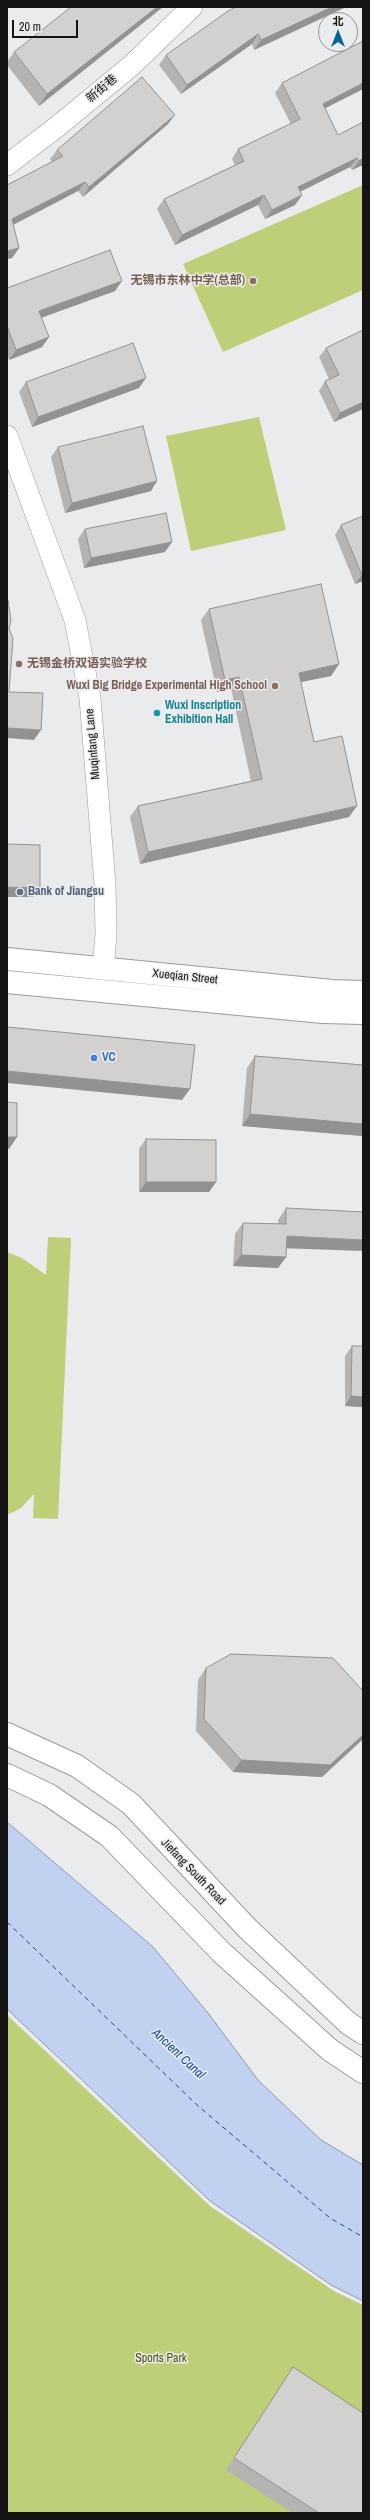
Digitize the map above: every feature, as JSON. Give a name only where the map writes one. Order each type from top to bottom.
[{"type":"main road","name":"Xueqian Street","points":[[7,959],[332,991],[363,992]]},
{"type":"main road","name":"Xueqian Street","points":[[7,982],[323,1012],[363,1013]]},
{"type":"main road","name":"Jiefang South Road","points":[[7,1734],[77,1766],[130,1804],[247,1928],[348,2023],[363,2033]]},
{"type":"main road","points":[[7,1776],[50,1795],[109,1836],[222,1953],[330,2050],[363,2072]]},
{"type":"street","name":"新街巷","points":[[7,165],[58,126],[132,65],[192,7]]},
{"type":"street","name":"Muqinfang Lane","points":[[7,436],[75,620],[87,682],[106,885],[106,935],[103,969]]},
{"type":"green space","points":[[363,185],[363,290],[223,352],[183,264]]},
{"type":"green space","points":[[259,417],[286,530],[191,551],[166,436]]},
{"type":"green space","points":[[48,1237],[71,1238],[58,1519],[33,1518],[34,1494],[21,1508],[7,1515],[7,1252],[22,1258],[46,1275]]},
{"type":"green space","name":"Sports Park","points":[[7,2015],[210,2206],[334,2291],[363,2305],[363,2513],[7,2513]]},
{"type":"water","name":"Ancient Canal","points":[[7,1822],[153,1947],[208,2013],[258,2080],[321,2140],[363,2165],[363,2301],[331,2285],[210,2201],[7,2009]]},
{"type":"building","points":[[71,7],[157,7],[47,94],[14,52]]},
{"type":"building","points":[[236,7],[332,7],[318,12],[318,14],[261,40],[258,34],[187,85],[166,55],[228,11]]},
{"type":"building","points":[[363,41],[363,83],[323,104],[338,135],[363,122],[363,158],[359,161],[357,158],[298,187],[302,195],[272,210],[264,195],[182,235],[164,199],[244,161],[238,149],[300,119],[282,83],[342,52],[358,52],[358,44]]},
{"type":"building","points":[[142,77],[175,115],[89,187],[85,182],[12,219],[19,248],[7,251],[7,185],[63,156],[57,150]]},
{"type":"building","points":[[110,250],[122,281],[39,311],[49,337],[16,350],[7,326],[7,288]]},
{"type":"building","points":[[363,330],[363,402],[340,413],[325,381],[339,375],[326,348]]},
{"type":"building","points":[[133,343],[146,378],[38,417],[26,382]]},
{"type":"building","points":[[143,426],[157,481],[72,503],[58,447]]},
{"type":"building","points":[[166,513],[172,542],[91,558],[85,529]]},
{"type":"building","points":[[363,516],[363,574],[362,575],[341,525]]},
{"type":"building","points":[[321,584],[339,664],[299,673],[314,742],[342,736],[357,806],[148,852],[138,806],[262,779],[239,677],[225,680],[209,609]]},
{"type":"building","points":[[7,599],[11,620],[9,629],[13,638],[9,692],[43,693],[41,730],[7,728]]},
{"type":"building","points":[[7,844],[40,845],[40,888],[7,887]]},
{"type":"building","points":[[7,1027],[195,1045],[190,1089],[7,1071]]},
{"type":"building","points":[[255,1056],[363,1065],[363,1124],[250,1114]]},
{"type":"building","points":[[7,1102],[17,1103],[17,1137],[7,1137]]},
{"type":"building","points":[[146,1139],[216,1140],[216,1182],[146,1182]]},
{"type":"building","points":[[286,1208],[363,1212],[363,1240],[287,1236],[286,1257],[241,1255],[243,1223],[286,1224]]},
{"type":"building","points":[[352,1346],[363,1346],[363,1397],[351,1396]]},
{"type":"building","points":[[231,1654],[333,1658],[363,1691],[363,1735],[330,1765],[241,1760],[204,1719],[206,1668]]},
{"type":"building","points":[[293,2367],[363,2413],[363,2513],[319,2513],[234,2458]]},
{"type":"ferry route","points":[[7,1922],[197,2105],[330,2218],[363,2237]]},
{"type":"place","name":"无锡市东林中学(总部)","points":[[253,281]]},
{"type":"place","name":"无锡金桥双语实验学校","points":[[19,664]]},
{"type":"place","name":"Wuxi Big Bridge Experimental High School","points":[[275,686]]},
{"type":"place","name":"Wuxi Inscription Exhibition Hall","points":[[157,713]]},
{"type":"place","name":"Bank of Jiangsu","points":[[20,892]]},
{"type":"place","name":"VC","points":[[94,1058]]}]
